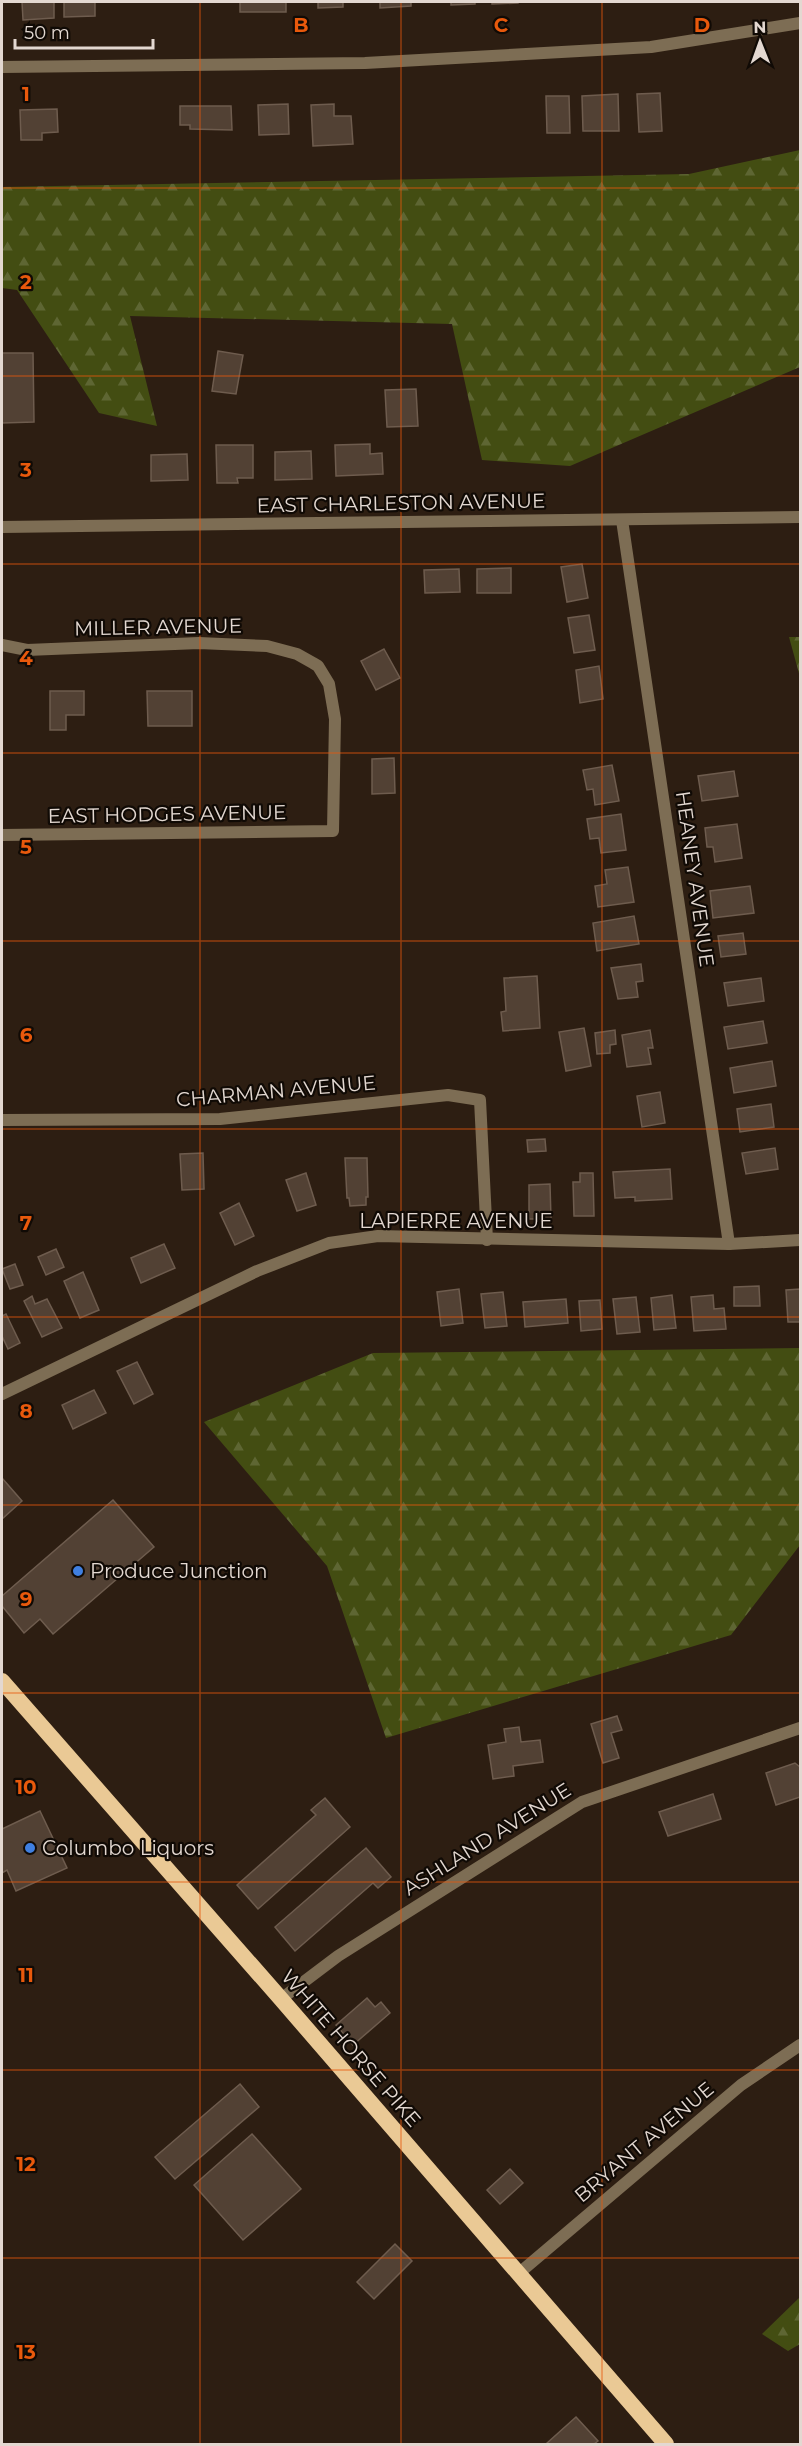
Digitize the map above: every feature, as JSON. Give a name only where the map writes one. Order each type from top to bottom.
[{"type":"highway","name":"WHITE HORSE PIKE","points":[[2,1681],[281,1999],[666,2445]]},
{"type":"street","points":[[2,66],[366,63],[651,47],[801,22]]},
{"type":"street","name":"EAST CHARLESTON AVENUE","points":[[2,527],[801,517]]},
{"type":"street","name":"HEANEY AVENUE","points":[[622,520],[729,1244]]},
{"type":"street","name":"MILLER AVENUE","points":[[2,645],[27,650],[199,643],[267,646],[297,654],[318,666],[329,684],[335,719],[333,831]]},
{"type":"street","name":"EAST HODGES AVENUE","points":[[2,836],[333,831]]},
{"type":"street","name":"CHARMAN AVENUE","points":[[2,1120],[220,1119],[448,1095],[480,1100],[487,1240]]},
{"type":"street","name":"LAPIERRE AVENUE","points":[[2,1394],[257,1271],[329,1243],[378,1236],[729,1244],[801,1240]]},
{"type":"street","name":"ASHLAND AVENUE","points":[[281,1999],[338,1956],[582,1802],[801,1728]]},
{"type":"street","name":"BRYANT AVENUE","points":[[518,2274],[741,2085],[801,2045]]},
{"type":"green space","points":[[800,150],[800,367],[570,466],[482,460],[452,324],[130,316],[157,426],[99,413],[17,290],[2,288],[2,187],[689,174]]},
{"type":"green space","points":[[789,637],[800,637],[800,677]]},
{"type":"green space","points":[[800,1348],[800,1545],[731,1635],[386,1738],[327,1566],[204,1422],[373,1353]]},
{"type":"green space","points":[[800,2297],[800,2344],[788,2351],[762,2334]]},
{"type":"building","points":[[22,2],[54,2],[54,18],[23,20]]},
{"type":"building","points":[[64,2],[95,2],[95,16],[64,17]]},
{"type":"building","points":[[240,2],[286,2],[286,12],[240,12]]},
{"type":"building","points":[[318,2],[343,2],[343,7],[318,8]]},
{"type":"building","points":[[380,2],[411,2],[411,6],[380,8]]},
{"type":"building","points":[[451,2],[475,2],[475,4],[451,5]]},
{"type":"building","points":[[492,2],[518,2],[518,3],[492,4]]},
{"type":"building","points":[[660,93],[662,131],[639,132],[637,94]]},
{"type":"building","points":[[618,94],[619,131],[583,131],[582,96]]},
{"type":"building","points":[[546,96],[569,96],[570,133],[547,133]]},
{"type":"building","points":[[288,104],[289,134],[259,135],[258,105]]},
{"type":"building","points":[[334,104],[334,116],[351,116],[353,144],[313,146],[311,105]]},
{"type":"building","points":[[180,106],[231,106],[232,130],[190,129],[190,125],[180,125]]},
{"type":"building","points":[[57,109],[58,132],[42,133],[42,140],[21,140],[20,110]]},
{"type":"building","points":[[218,351],[243,355],[236,394],[212,391]]},
{"type":"building","points":[[2,353],[33,353],[34,422],[2,423]]},
{"type":"building","points":[[416,389],[418,426],[387,427],[385,390]]},
{"type":"building","points":[[370,444],[370,454],[382,453],[383,474],[336,476],[335,445]]},
{"type":"building","points":[[216,445],[253,445],[253,478],[237,478],[238,483],[217,483]]},
{"type":"building","points":[[311,451],[312,479],[275,480],[275,452]]},
{"type":"building","points":[[187,454],[188,480],[151,481],[151,455]]},
{"type":"building","points":[[582,564],[588,598],[567,602],[561,567]]},
{"type":"building","points":[[511,568],[511,593],[477,593],[477,569]]},
{"type":"building","points":[[459,569],[460,592],[425,593],[424,570]]},
{"type":"building","points":[[589,615],[595,650],[574,653],[568,618]]},
{"type":"building","points":[[384,649],[400,678],[376,690],[361,661]]},
{"type":"building","points":[[599,666],[603,699],[580,703],[576,670]]},
{"type":"building","points":[[50,691],[84,691],[84,715],[66,715],[66,730],[50,730]]},
{"type":"building","points":[[147,691],[192,691],[192,726],[148,726]]},
{"type":"building","points":[[394,758],[395,793],[372,794],[372,759]]},
{"type":"building","points":[[612,765],[619,801],[595,805],[593,789],[587,790],[583,770]]},
{"type":"building","points":[[734,771],[738,796],[702,801],[698,776]]},
{"type":"building","points":[[621,814],[626,850],[601,853],[599,838],[590,839],[587,819]]},
{"type":"building","points":[[737,824],[742,858],[715,862],[713,847],[707,847],[705,828]]},
{"type":"building","points":[[628,867],[634,902],[598,907],[595,886],[607,884],[605,870]]},
{"type":"building","points":[[750,886],[754,913],[713,918],[710,891]]},
{"type":"building","points":[[634,916],[639,944],[597,951],[593,923]]},
{"type":"building","points":[[743,933],[746,954],[721,957],[718,936]]},
{"type":"building","points":[[641,964],[643,981],[636,982],[638,997],[618,999],[611,968]]},
{"type":"building","points":[[537,976],[540,1028],[503,1031],[501,1012],[506,1011],[504,978]]},
{"type":"building","points":[[761,978],[764,1001],[728,1006],[724,983]]},
{"type":"building","points":[[763,1021],[767,1043],[728,1049],[724,1027]]},
{"type":"building","points":[[584,1028],[591,1066],[566,1071],[559,1032]]},
{"type":"building","points":[[615,1030],[616,1044],[610,1045],[610,1053],[597,1054],[595,1033]]},
{"type":"building","points":[[650,1030],[653,1048],[648,1048],[651,1064],[627,1067],[622,1035]]},
{"type":"building","points":[[772,1061],[776,1086],[734,1093],[730,1068]]},
{"type":"building","points":[[660,1092],[665,1123],[642,1127],[637,1096]]},
{"type":"building","points":[[771,1104],[774,1127],[740,1132],[737,1109]]},
{"type":"building","points":[[545,1139],[546,1151],[528,1152],[527,1140]]},
{"type":"building","points":[[775,1148],[778,1169],[746,1174],[742,1153]]},
{"type":"building","points":[[203,1153],[204,1189],[182,1190],[180,1154]]},
{"type":"building","points":[[345,1158],[367,1158],[368,1197],[366,1197],[366,1205],[350,1206],[349,1198],[347,1198]]},
{"type":"building","points":[[670,1169],[672,1199],[635,1201],[635,1197],[615,1198],[613,1172]]},
{"type":"building","points":[[306,1173],[316,1205],[297,1211],[286,1180]]},
{"type":"building","points":[[580,1173],[593,1173],[594,1216],[574,1216],[573,1182],[580,1182]]},
{"type":"building","points":[[550,1184],[551,1219],[529,1219],[529,1185]]},
{"type":"building","points":[[239,1203],[254,1236],[235,1245],[220,1213]]},
{"type":"building","points":[[164,1244],[175,1268],[141,1283],[131,1258]]},
{"type":"building","points":[[56,1249],[64,1267],[46,1275],[38,1257]]},
{"type":"building","points":[[15,1264],[23,1285],[10,1289],[2,1269]]},
{"type":"building","points":[[83,1272],[99,1310],[80,1318],[64,1281]]},
{"type":"building","points":[[759,1286],[760,1306],[734,1306],[734,1287]]},
{"type":"building","points":[[459,1289],[463,1323],[441,1326],[437,1292]]},
{"type":"building","points":[[800,1289],[800,1322],[788,1322],[786,1290]]},
{"type":"building","points":[[503,1292],[507,1326],[485,1328],[481,1294]]},
{"type":"building","points":[[672,1295],[676,1328],[654,1330],[651,1298]]},
{"type":"building","points":[[713,1295],[714,1309],[724,1308],[726,1329],[694,1331],[691,1297]]},
{"type":"building","points":[[32,1296],[35,1304],[47,1299],[62,1328],[42,1337],[24,1301]]},
{"type":"building","points":[[636,1297],[640,1332],[617,1334],[613,1299]]},
{"type":"building","points":[[566,1299],[568,1323],[525,1327],[523,1302]]},
{"type":"building","points":[[600,1300],[602,1329],[581,1331],[579,1301]]},
{"type":"building","points":[[6,1314],[20,1343],[8,1349],[2,1336],[2,1316]]},
{"type":"building","points":[[137,1362],[153,1394],[134,1404],[117,1371]]},
{"type":"building","points":[[94,1390],[106,1413],[73,1429],[62,1405]]},
{"type":"building","points":[[2,1478],[22,1501],[2,1519]]},
{"type":"building","name":"Produce Junction","points":[[113,1500],[154,1547],[53,1634],[40,1619],[24,1633],[2,1606],[2,1596]]},
{"type":"building","points":[[617,1716],[622,1730],[611,1733],[619,1758],[603,1763],[591,1724]]},
{"type":"building","points":[[519,1727],[521,1742],[540,1740],[543,1762],[513,1766],[514,1776],[493,1779],[488,1745],[506,1742],[504,1729]]},
{"type":"building","points":[[795,1763],[800,1767],[800,1797],[776,1805],[766,1773]]},
{"type":"building","points":[[713,1794],[721,1819],[668,1836],[659,1812]]},
{"type":"building","points":[[325,1798],[350,1827],[258,1909],[237,1885],[316,1815],[311,1810]]},
{"type":"building","name":"Columbo Liquors","points":[[40,1811],[67,1868],[16,1891],[7,1870],[2,1873],[2,1829]]},
{"type":"building","points":[[366,1848],[391,1877],[378,1888],[373,1883],[295,1951],[275,1927]]},
{"type":"building","points":[[367,1998],[375,2007],[381,2002],[390,2013],[353,2045],[336,2025]]},
{"type":"building","points":[[240,2084],[259,2107],[175,2179],[155,2157]]},
{"type":"building","points":[[252,2134],[301,2189],[243,2240],[194,2185]]},
{"type":"building","points":[[510,2169],[523,2183],[500,2204],[487,2190]]},
{"type":"building","points":[[395,2244],[412,2261],[374,2299],[357,2282]]},
{"type":"building","points":[[576,2417],[598,2441],[594,2444],[546,2444]]},
{"type":"place","name":"Produce Junction","points":[[78,1571]]},
{"type":"place","name":"Columbo Liquors","points":[[30,1848]]}]
